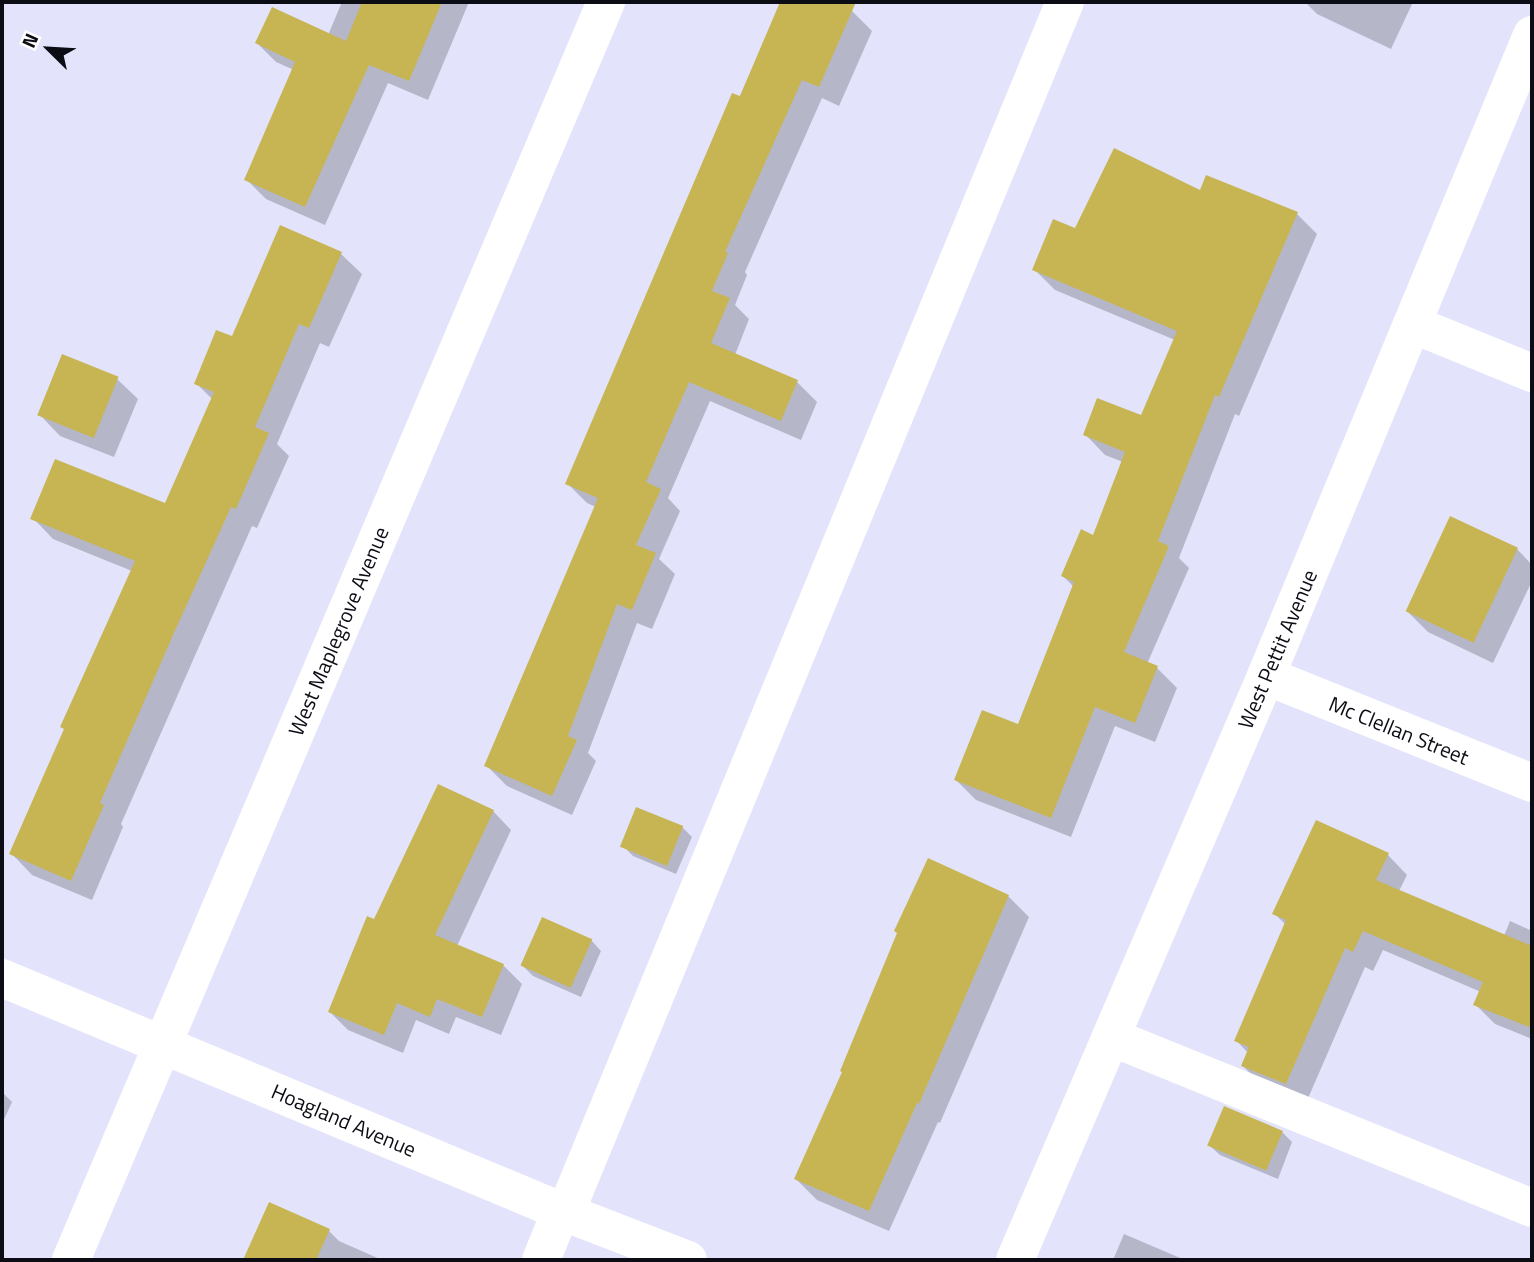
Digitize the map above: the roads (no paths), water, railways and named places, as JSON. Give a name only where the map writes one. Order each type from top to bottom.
[{"type":"street","name":"West Maplegrove Avenue","points":[[71,1260],[606,2]]},
{"type":"street","points":[[541,1260],[561,1211],[570,1208],[569,1203],[1065,2]]},
{"type":"street","name":"West Pettit Avenue","points":[[1015,1260],[1266,676],[1532,35]]},
{"type":"street","points":[[1412,324],[1532,373]]},
{"type":"street","name":"Mc Clellan Street","points":[[1266,676],[1532,783]]},
{"type":"street","name":"Hoagland Avenue","points":[[2,978],[561,1211],[688,1260]]},
{"type":"street","points":[[1111,1037],[1532,1208]]}]
